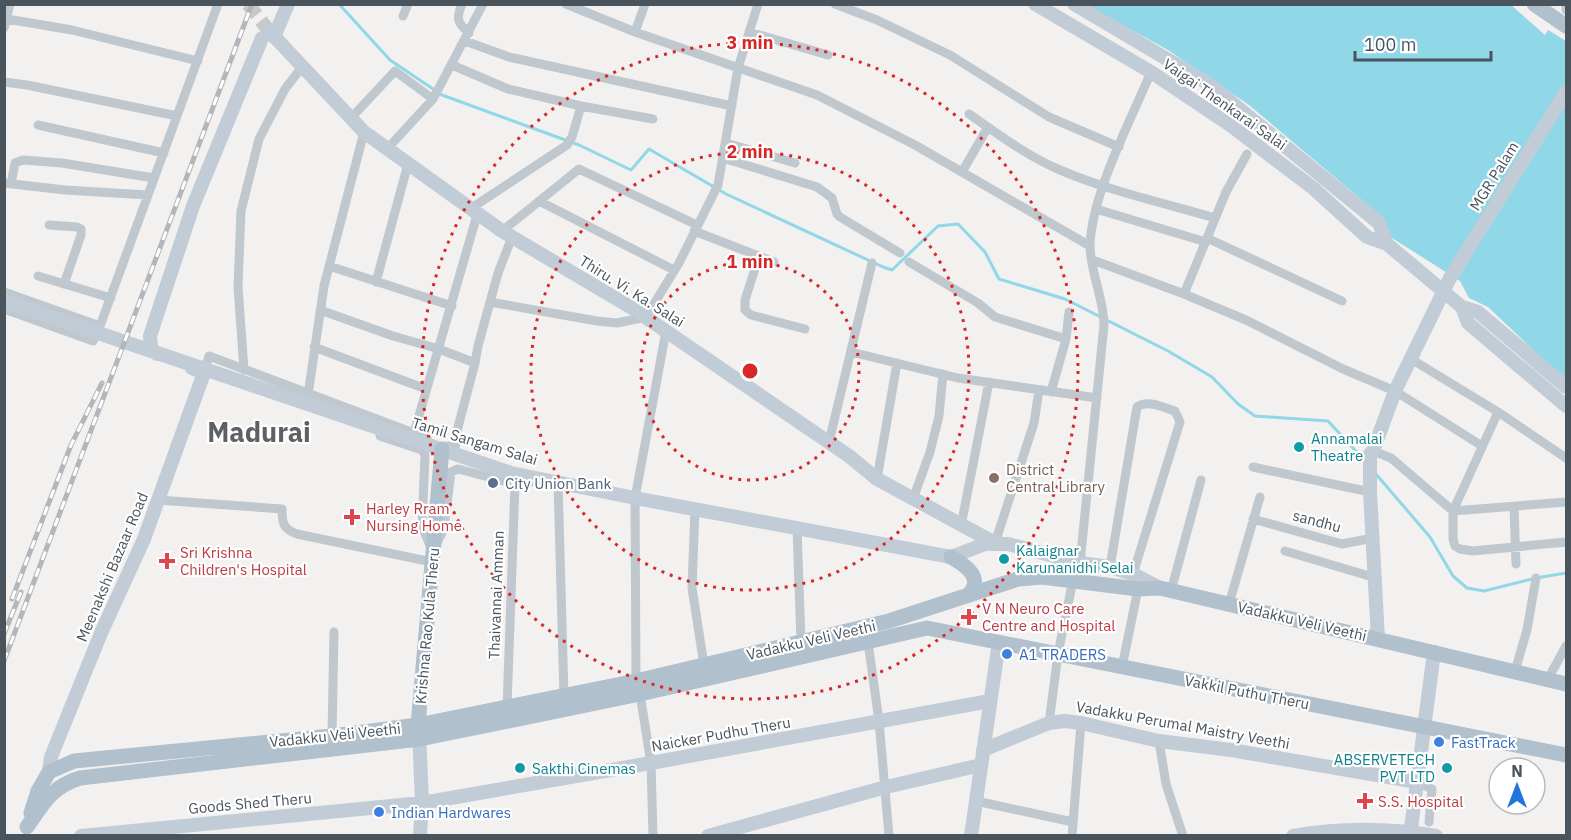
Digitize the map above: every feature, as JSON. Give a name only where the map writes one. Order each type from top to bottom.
[{"type":"main road","points":[[1534,4],[1566,26]]},
{"type":"main road","name":"Krishna Rao Kula Theru","points":[[419,732],[435,527],[449,449]]},
{"type":"main road","points":[[951,556],[968,567],[972,573],[974,590],[968,595]]},
{"type":"main road","name":"Vadakku Veli Veethi","points":[[49,772],[74,761],[332,736],[419,732],[507,707],[564,696],[638,688],[704,665],[889,621],[1018,579],[1042,577],[1138,589],[1165,589],[1566,684]]},
{"type":"main road","points":[[927,628],[925,616],[929,608]]},
{"type":"main road","name":"Vadakku Veli Veethi","points":[[80,778],[419,732],[868,642],[927,628]]},
{"type":"main road","name":"Vakkil Puthu Theru","points":[[927,628],[1566,755]]},
{"type":"main road","points":[[26,831],[38,791],[49,772],[80,778]]},
{"type":"main road","points":[[26,831],[49,795],[57,788],[80,778]]},
{"type":"street","points":[[10,4],[6,24],[72,30],[198,61]]},
{"type":"street","points":[[4,309],[93,341],[111,298],[218,4]]},
{"type":"street","points":[[288,4],[269,36],[193,206],[150,336],[151,348],[156,354],[204,373],[422,450],[426,455],[422,526],[432,557]]},
{"type":"street","points":[[403,16],[408,4]]},
{"type":"street","points":[[462,4],[457,18],[467,37],[509,57],[732,106]]},
{"type":"street","points":[[387,149],[433,99],[441,87],[483,4]]},
{"type":"street","points":[[566,4],[635,32],[817,95],[915,145],[1090,246]]},
{"type":"street","points":[[594,16],[598,4]]},
{"type":"street","points":[[635,32],[645,4]]},
{"type":"street","points":[[490,302],[617,323],[646,317],[717,189],[738,68],[758,4]]},
{"type":"street","points":[[835,4],[877,20],[950,55],[1049,117],[1119,147]]},
{"type":"street","name":"Vaigai Thenkarai Salai","points":[[1035,4],[1151,72],[1230,125],[1313,188],[1367,237],[1387,243],[1462,307],[1478,312],[1566,387]]},
{"type":"street","name":"Vaigai Thenkarai Salai","points":[[1074,4],[1209,84],[1378,223],[1387,243]]},
{"type":"street","points":[[1566,4],[1566,9]]},
{"type":"street","points":[[749,32],[828,56]]},
{"type":"street","name":"Thiru. Vi. Ka. Salai","points":[[269,36],[364,132],[473,212],[646,317],[829,442],[877,479],[995,543]]},
{"type":"street","points":[[452,65],[508,89],[581,106],[653,119]]},
{"type":"street","points":[[244,370],[238,287],[240,211],[259,139],[285,89],[302,67]]},
{"type":"street","points":[[351,118],[395,70],[433,99]]},
{"type":"street","points":[[1080,563],[1104,325],[1104,313],[1090,246],[1096,209],[1104,186],[1151,72]]},
{"type":"street","points":[[4,82],[177,116]]},
{"type":"street","name":"MGR Palam","points":[[1378,639],[1369,477],[1372,452],[1395,391],[1450,278],[1566,92]]},
{"type":"street","points":[[414,433],[452,306],[473,212],[569,141],[581,106]]},
{"type":"street","points":[[969,114],[1047,164],[1104,186],[1215,218]]},
{"type":"street","points":[[38,125],[164,153]]},
{"type":"street","points":[[962,172],[988,127]]},
{"type":"street","points":[[308,395],[320,310],[329,266],[364,132]]},
{"type":"street","points":[[726,143],[795,163]]},
{"type":"street","points":[[1184,294],[1226,192],[1247,154]]},
{"type":"street","points":[[723,158],[818,187],[832,198],[840,217],[900,253]]},
{"type":"street","points":[[148,195],[8,184],[15,163],[23,160],[62,163],[154,178]]},
{"type":"street","points":[[376,282],[408,164]]},
{"type":"street","points":[[204,373],[209,356],[414,433],[449,449],[458,427],[507,234],[539,201],[579,169],[695,228],[774,262]]},
{"type":"street","points":[[539,201],[674,270]]},
{"type":"street","points":[[1096,209],[1206,240],[1342,301]]},
{"type":"street","points":[[49,225],[76,227],[81,230],[64,284]]},
{"type":"street","points":[[759,256],[745,300],[745,310],[751,315],[805,329]]},
{"type":"street","points":[[1093,260],[1246,320],[1343,369],[1395,391],[1482,446]]},
{"type":"street","points":[[909,262],[978,303],[995,317],[1065,339]]},
{"type":"street","points":[[829,442],[872,263]]},
{"type":"street","points":[[329,266],[452,306]]},
{"type":"street","points":[[38,276],[111,298]]},
{"type":"street","points":[[4,292],[100,326]]},
{"type":"street","name":"Tamil Sangam Salai","points":[[4,301],[449,449],[513,479],[552,481],[951,556]]},
{"type":"street","name":"Vaigai Thenkarai Salai","points":[[1462,307],[1468,323],[1566,406]]},
{"type":"street","points":[[320,310],[475,363]]},
{"type":"street","points":[[1051,392],[1065,339],[1069,312]]},
{"type":"street","points":[[653,836],[651,764],[638,688],[635,498],[666,331]]},
{"type":"street","points":[[314,347],[426,389]]},
{"type":"street","points":[[851,352],[943,374],[1097,398]]},
{"type":"street","points":[[1411,359],[1498,412],[1566,458]]},
{"type":"street","points":[[877,479],[897,363]]},
{"type":"street","name":"Meenakshi Bazaar Road","points":[[49,772],[51,757],[101,633],[144,539],[204,373]]},
{"type":"street","points":[[914,499],[939,416],[943,374]]},
{"type":"street","points":[[961,526],[989,382]]},
{"type":"street","points":[[995,543],[1034,423],[1039,390]]},
{"type":"street","points":[[1110,567],[1137,407],[1145,403],[1152,404],[1175,411],[1180,422],[1133,574]]},
{"type":"street","points":[[1498,412],[1453,511],[1455,546],[1473,551],[1566,542]]},
{"type":"street","points":[[1372,452],[1391,458],[1453,511],[1566,502]]},
{"type":"street","points":[[1253,467],[1370,492]]},
{"type":"street","points":[[432,557],[444,528],[451,472],[458,469],[513,479]]},
{"type":"street","name":"Thaivannai Amman","points":[[507,707],[513,479]]},
{"type":"street","points":[[951,556],[995,543],[1008,544],[1080,563],[1110,567],[1133,574],[1165,589],[1201,480]]},
{"type":"street","points":[[552,481],[564,696]]},
{"type":"street","points":[[1229,604],[1260,497]]},
{"type":"street","points":[[158,500],[282,509],[282,522],[285,528],[297,534],[432,557]]},
{"type":"street","points":[[1514,506],[1516,564]]},
{"type":"street","points":[[695,508],[692,588],[704,665]]},
{"type":"street","name":"sandhu","points":[[1254,519],[1342,544],[1373,538]]},
{"type":"street","points":[[797,528],[801,642]]},
{"type":"street","points":[[1285,551],[1376,578]]},
{"type":"street","points":[[1515,672],[1527,630],[1536,578]]},
{"type":"street","points":[[1049,723],[1058,654],[1073,580]]},
{"type":"street","points":[[1122,667],[1138,589]]},
{"type":"street","points":[[332,736],[334,632]]},
{"type":"street","points":[[868,642],[879,721],[889,836]]},
{"type":"street","points":[[971,836],[999,642]]},
{"type":"street","points":[[1548,679],[1566,646]]},
{"type":"street","points":[[1410,833],[1434,652]]},
{"type":"street","name":"Naicker Pudhu Theru","points":[[422,803],[651,764],[990,701]]},
{"type":"street","name":"Vadakku Perumal Maistry Veethi","points":[[983,750],[1049,723],[1081,723],[1159,741],[1231,750],[1417,782]]},
{"type":"street","points":[[1072,836],[1081,723]]},
{"type":"street","points":[[419,732],[422,803],[420,836]]},
{"type":"street","points":[[1159,741],[1171,805],[1183,836]]},
{"type":"street","points":[[708,836],[886,787],[981,765]]},
{"type":"street","points":[[1417,782],[1432,789],[1429,822]]},
{"type":"street","points":[[976,801],[1073,822]]},
{"type":"street","name":"Goods Shed Theru","points":[[81,836],[422,803]]},
{"type":"street","points":[[1293,836],[1324,831],[1410,833],[1436,836]]},
{"type":"water","points":[[1086,5],[1511,5],[1545,35],[1548,30],[1566,41],[1566,381],[1488,307],[1469,298],[1460,281],[1392,238],[1381,216],[1249,105],[1168,50]]},
{"type":"waterway","points":[[339,4],[390,60],[442,95],[579,145],[631,170],[649,149],[726,194],[883,267],[892,270],[938,226],[958,224],[985,252],[999,279],[1065,299],[1168,351],[1212,377],[1238,404],[1255,416],[1328,421],[1365,461]]},
{"type":"waterway","points":[[1375,473],[1430,537],[1453,576],[1467,588],[1484,591],[1566,573]]},
{"type":"tunnel","points":[[248,4],[270,32]]},
{"type":"railway","points":[[4,661],[252,4]]},
{"type":"railway","points":[[12,599],[71,445],[102,383]]},
{"type":"railway","points":[[4,634],[21,592]]},
{"type":"place","name":"Annamalai Theatre","points":[[1299,447]]},
{"type":"place","name":"District Central Library","points":[[994,478]]},
{"type":"place","name":"City Union Bank","points":[[493,483]]},
{"type":"place","name":"Harley Rram Nursing Home","points":[[352,517]]},
{"type":"place","name":"Kalaignar Karunanidhi Selai","points":[[1004,559]]},
{"type":"place","name":"Sri Krishna Children's Hospital","points":[[167,561]]},
{"type":"place","name":"V N Neuro Care Centre and Hospital","points":[[969,617]]},
{"type":"place","name":"A1 TRADERS","points":[[1007,654]]},
{"type":"place","name":"FastTrack","points":[[1439,742]]},
{"type":"place","name":"Sakthi Cinemas","points":[[520,768]]},
{"type":"place","name":"ABSERVETECH PVT LTD","points":[[1447,768]]},
{"type":"place","name":"S.S. Hospital","points":[[1365,801]]},
{"type":"place","name":"Indian Hardwares","points":[[379,812]]},
{"type":"district","name":"Madurai","points":[[259,431]]}]
